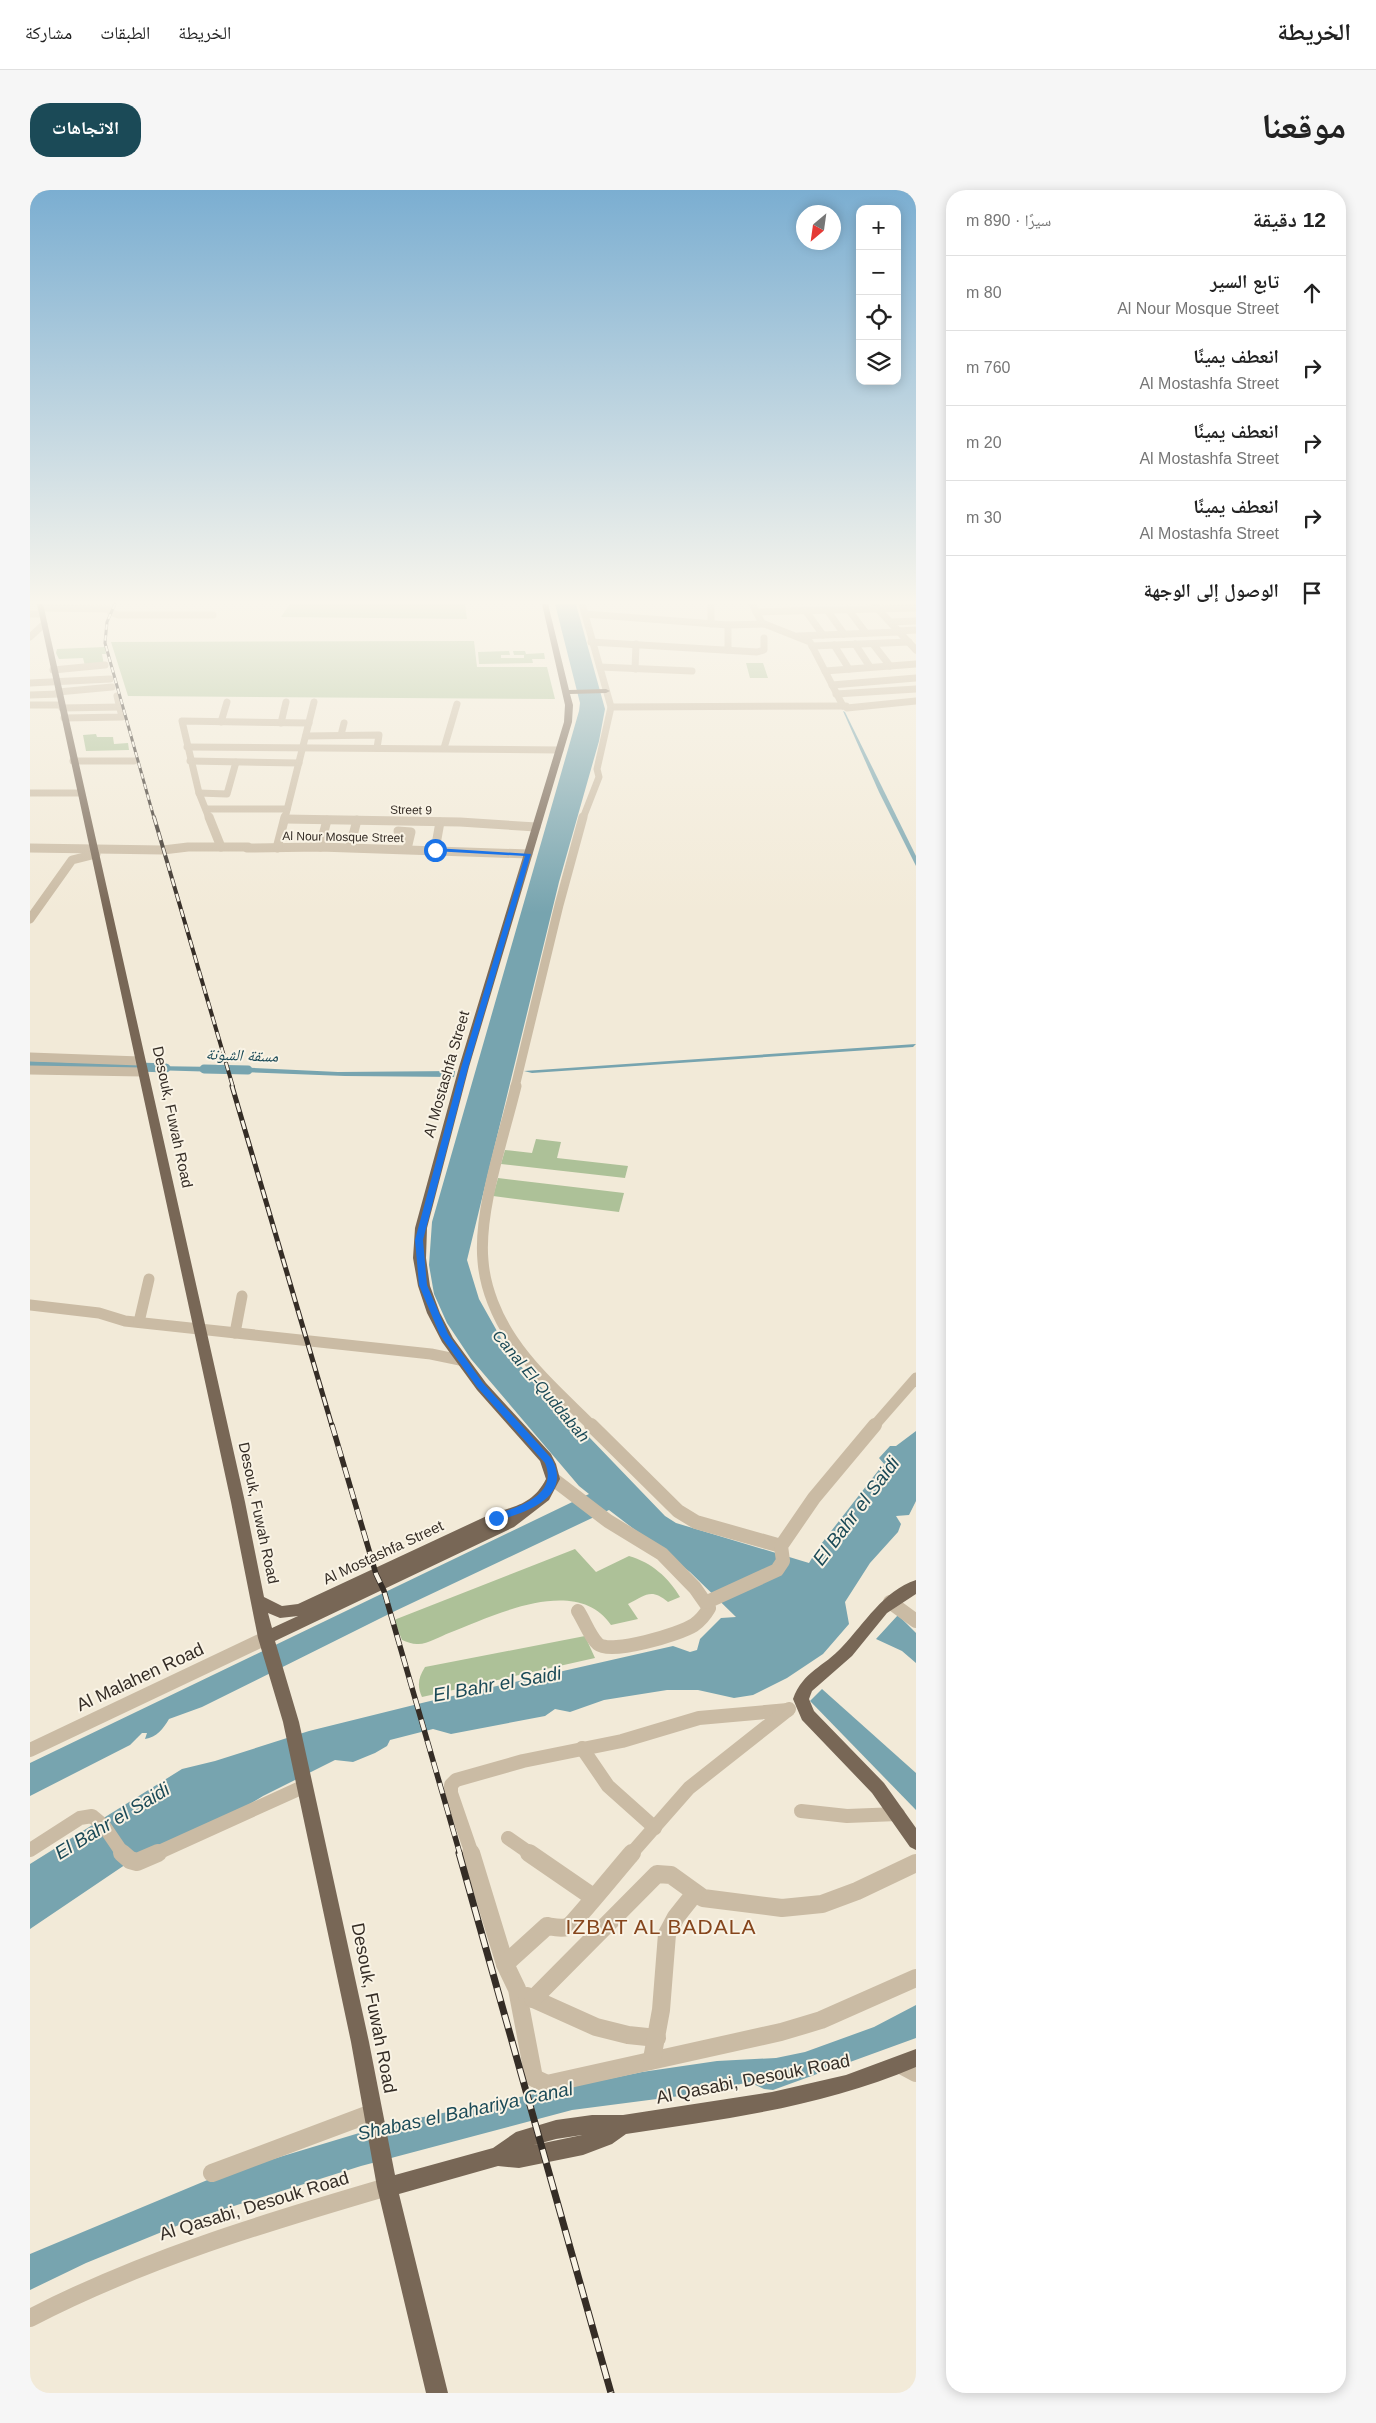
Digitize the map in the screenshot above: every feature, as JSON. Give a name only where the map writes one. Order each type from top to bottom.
[{"type":"main road","name":"Desouk, Fuwah Road","points":[[61,707],[95,852],[198,1330],[238,1502],[257,1600],[276,1681],[291,1722],[360,2042],[387,2187],[437,2393]]},
{"type":"main road","name":"Al Mostashfa Street","points":[[266,1638],[322,1605],[502,1526],[544,1496],[553,1479],[549,1461],[480,1385],[460,1360],[440,1327],[423,1285],[419,1240],[464,1068],[560,750],[569,716],[569,707]]},
{"type":"main road","points":[[916,1586],[886,1606],[847,1652],[813,1680],[795,1704],[808,1714],[853,1760],[898,1814],[916,1842]]},
{"type":"main road","name":"Al Mostashfa Street","points":[[257,1600],[287,1613],[322,1605]]},
{"type":"main road","name":"Al Qasabi, Desouk Road","points":[[387,2187],[498,2156],[525,2158],[583,2145],[605,2137],[623,2125],[821,2091],[911,2066]]},
{"type":"street","points":[[64,718],[122,717],[120,707],[109,707]]},
{"type":"street","points":[[221,722],[226,707]]},
{"type":"street","points":[[281,723],[285,707]]},
{"type":"street","points":[[277,848],[313,707]]},
{"type":"street","points":[[444,748],[455,707]]},
{"type":"street","points":[[781,1546],[696,1522],[678,1511],[531,1366],[504,1327],[494,1308],[484,1270],[483,1235],[489,1197],[559,905],[586,807],[598,776],[596,769],[611,707],[845,707]]},
{"type":"street","points":[[220,847],[199,793],[186,747],[182,721],[309,723]]},
{"type":"street","points":[[341,735],[344,723]]},
{"type":"street","points":[[306,736],[379,735],[377,748]]},
{"type":"street","points":[[186,747],[560,750]]},
{"type":"street","points":[[73,761],[134,761]]},
{"type":"street","points":[[190,761],[299,763]]},
{"type":"street","points":[[199,793],[227,794],[236,762]]},
{"type":"street","points":[[30,793],[81,794]]},
{"type":"street","points":[[206,809],[288,808]]},
{"type":"street","name":"Street 9","points":[[285,819],[440,822],[536,827]]},
{"type":"street","points":[[320,847],[327,820]]},
{"type":"street","points":[[350,848],[357,820]]},
{"type":"street","points":[[435,850],[440,822]]},
{"type":"street","points":[[398,831],[411,832],[408,849]]},
{"type":"street","name":"Al Nour Mosque Street","points":[[30,848],[95,852],[163,850],[188,847],[320,847],[528,854]]},
{"type":"street","points":[[30,919],[72,860],[95,852]]},
{"type":"street","points":[[30,1057],[141,1066]]},
{"type":"street","points":[[30,1070],[141,1066]]},
{"type":"street","points":[[140,1322],[149,1279]]},
{"type":"street","points":[[235,1333],[242,1296]]},
{"type":"street","points":[[30,1305],[198,1330],[431,1354],[460,1360]]},
{"type":"street","points":[[707,1602],[777,1570],[784,1561],[781,1546],[814,1498],[916,1378]]},
{"type":"street","points":[[553,1479],[584,1500],[597,1512],[662,1554],[707,1602],[709,1608],[707,1614],[689,1629],[668,1637],[610,1647],[598,1644],[578,1611]]},
{"type":"street","points":[[886,1606],[916,1621]]},
{"type":"street","name":"Al Malahen Road","points":[[30,1750],[266,1638]]},
{"type":"street","points":[[795,1704],[699,1718],[622,1741],[523,1761],[456,1780],[451,1785],[451,1793],[485,1892],[505,1964],[517,1989],[534,2078],[547,2084],[652,2059],[781,2032],[821,2020],[916,1978]]},
{"type":"street","points":[[505,1964],[547,1926],[564,1928],[573,1924],[593,1897],[689,1788],[795,1704]]},
{"type":"street","points":[[582,1748],[608,1786],[655,1828]]},
{"type":"street","points":[[30,1850],[80,1818],[92,1816],[100,1821],[131,1862],[142,1861],[304,1782]]},
{"type":"street","points":[[801,1811],[847,1816],[898,1814]]},
{"type":"street","points":[[508,1838],[593,1897]]},
{"type":"street","points":[[533,1999],[654,1876],[662,1873],[671,1875],[703,1898],[782,1908],[822,1904],[857,1891],[916,1863]]},
{"type":"street","points":[[652,2059],[657,2038],[667,1934],[676,1918],[695,1893]]},
{"type":"street","points":[[517,1989],[533,1999],[596,2027],[614,2033],[657,2038]]},
{"type":"street","points":[[212,2173],[372,2112]]},
{"type":"street","name":"Al Qasabi, Desouk Road","points":[[30,2318],[101,2282],[158,2258],[214,2238],[387,2187]]},
{"type":"green space","points":[[96,734],[97,737],[113,737],[114,744],[128,743],[129,750],[86,751],[83,735]]},
{"type":"green space","points":[[536,1139],[561,1142],[557,1158],[628,1166],[625,1178],[501,1164],[505,1150],[532,1153]]},
{"type":"green space","points":[[498,1178],[624,1193],[619,1212],[493,1196]]},
{"type":"green space","points":[[575,1549],[596,1572],[629,1556],[645,1562],[665,1577],[680,1597],[668,1602],[657,1595],[648,1594],[628,1604],[638,1619],[611,1625],[596,1610],[577,1602],[556,1601],[533,1604],[488,1617],[425,1643],[413,1644],[402,1640],[394,1620]]},
{"type":"green space","points":[[585,1636],[595,1658],[422,1697],[420,1693],[419,1682],[425,1667]]},
{"type":"water","name":"El Bahr el Saidi","points":[[580,707],[604,707],[605,709],[599,741],[559,882],[467,1260],[479,1299],[511,1356],[665,1516],[676,1523],[809,1563],[818,1548],[881,1467],[885,1465],[879,1458],[890,1446],[896,1446],[916,1431],[916,1501],[909,1515],[896,1516],[901,1524],[898,1532],[870,1563],[845,1602],[849,1624],[823,1654],[787,1678],[753,1695],[734,1698],[698,1690],[667,1690],[604,1700],[570,1712],[555,1709],[545,1716],[451,1734],[433,1729],[390,1740],[387,1746],[375,1753],[353,1762],[335,1760],[263,1796],[217,1824],[144,1852],[30,1929],[30,1864],[182,1769],[215,1761],[309,1731],[426,1702],[673,1646],[690,1652],[697,1650],[700,1639],[721,1618],[736,1617],[690,1572],[609,1510],[393,1612],[202,1707],[169,1719],[162,1729],[153,1736],[145,1739],[147,1733],[142,1733],[130,1745],[30,1796],[30,1763],[589,1494],[579,1486],[471,1359],[447,1323],[434,1294],[429,1265],[432,1222]]},
{"type":"water","points":[[843,711],[916,856],[916,866],[879,792]]},
{"type":"water","points":[[916,1044],[913,1047],[532,1073],[524,1071]]},
{"type":"water","points":[[30,1061],[125,1064],[125,1069],[30,1066]]},
{"type":"water","points":[[151,1066],[219,1067],[220,1072],[151,1070]]},
{"type":"water","points":[[233,1067],[338,1072],[455,1071],[454,1077],[345,1076],[241,1072],[234,1071]]},
{"type":"water","points":[[898,1615],[916,1633],[916,1663],[902,1651],[876,1639]]},
{"type":"water","points":[[822,1689],[916,1773],[916,1810],[810,1701]]},
{"type":"water","name":"Shabas el Bahariya Canal","points":[[916,2005],[916,2038],[773,2090],[764,2089],[749,2082],[703,2093],[572,2110],[361,2166],[196,2218],[86,2263],[30,2290],[30,2254],[217,2176],[389,2124],[642,2072],[717,2061],[776,2058],[805,2052],[874,2027]]},
{"type":"waterway","name":"مسقة الشونة","points":[[112,1066],[166,1068]]},
{"type":"waterway","name":"مسقة الشونة","points":[[204,1069],[248,1070]]},
{"type":"railway","points":[[123,707],[154,818]]},
{"type":"railway","points":[[154,817],[233,1087]]},
{"type":"railway","points":[[232,1086],[332,1426]]},
{"type":"railway","points":[[332,1425],[376,1574],[384,1591],[460,1854]]},
{"type":"railway","points":[[459,1853],[611,2393]]},
{"type":"district","name":"IZBAT AL BADALA","points":[[661,1926]]},
{"type":"route","points":[[435,850],[528,854],[464,1068],[459,1093],[421,1228],[418,1253],[423,1285],[444,1335],[460,1360],[480,1385],[549,1461],[553,1470],[550,1488],[544,1496],[525,1508],[496,1518]]},
{"type":"water label","name":"Canal El-Quddabah","points":[[541,1386]]}]
